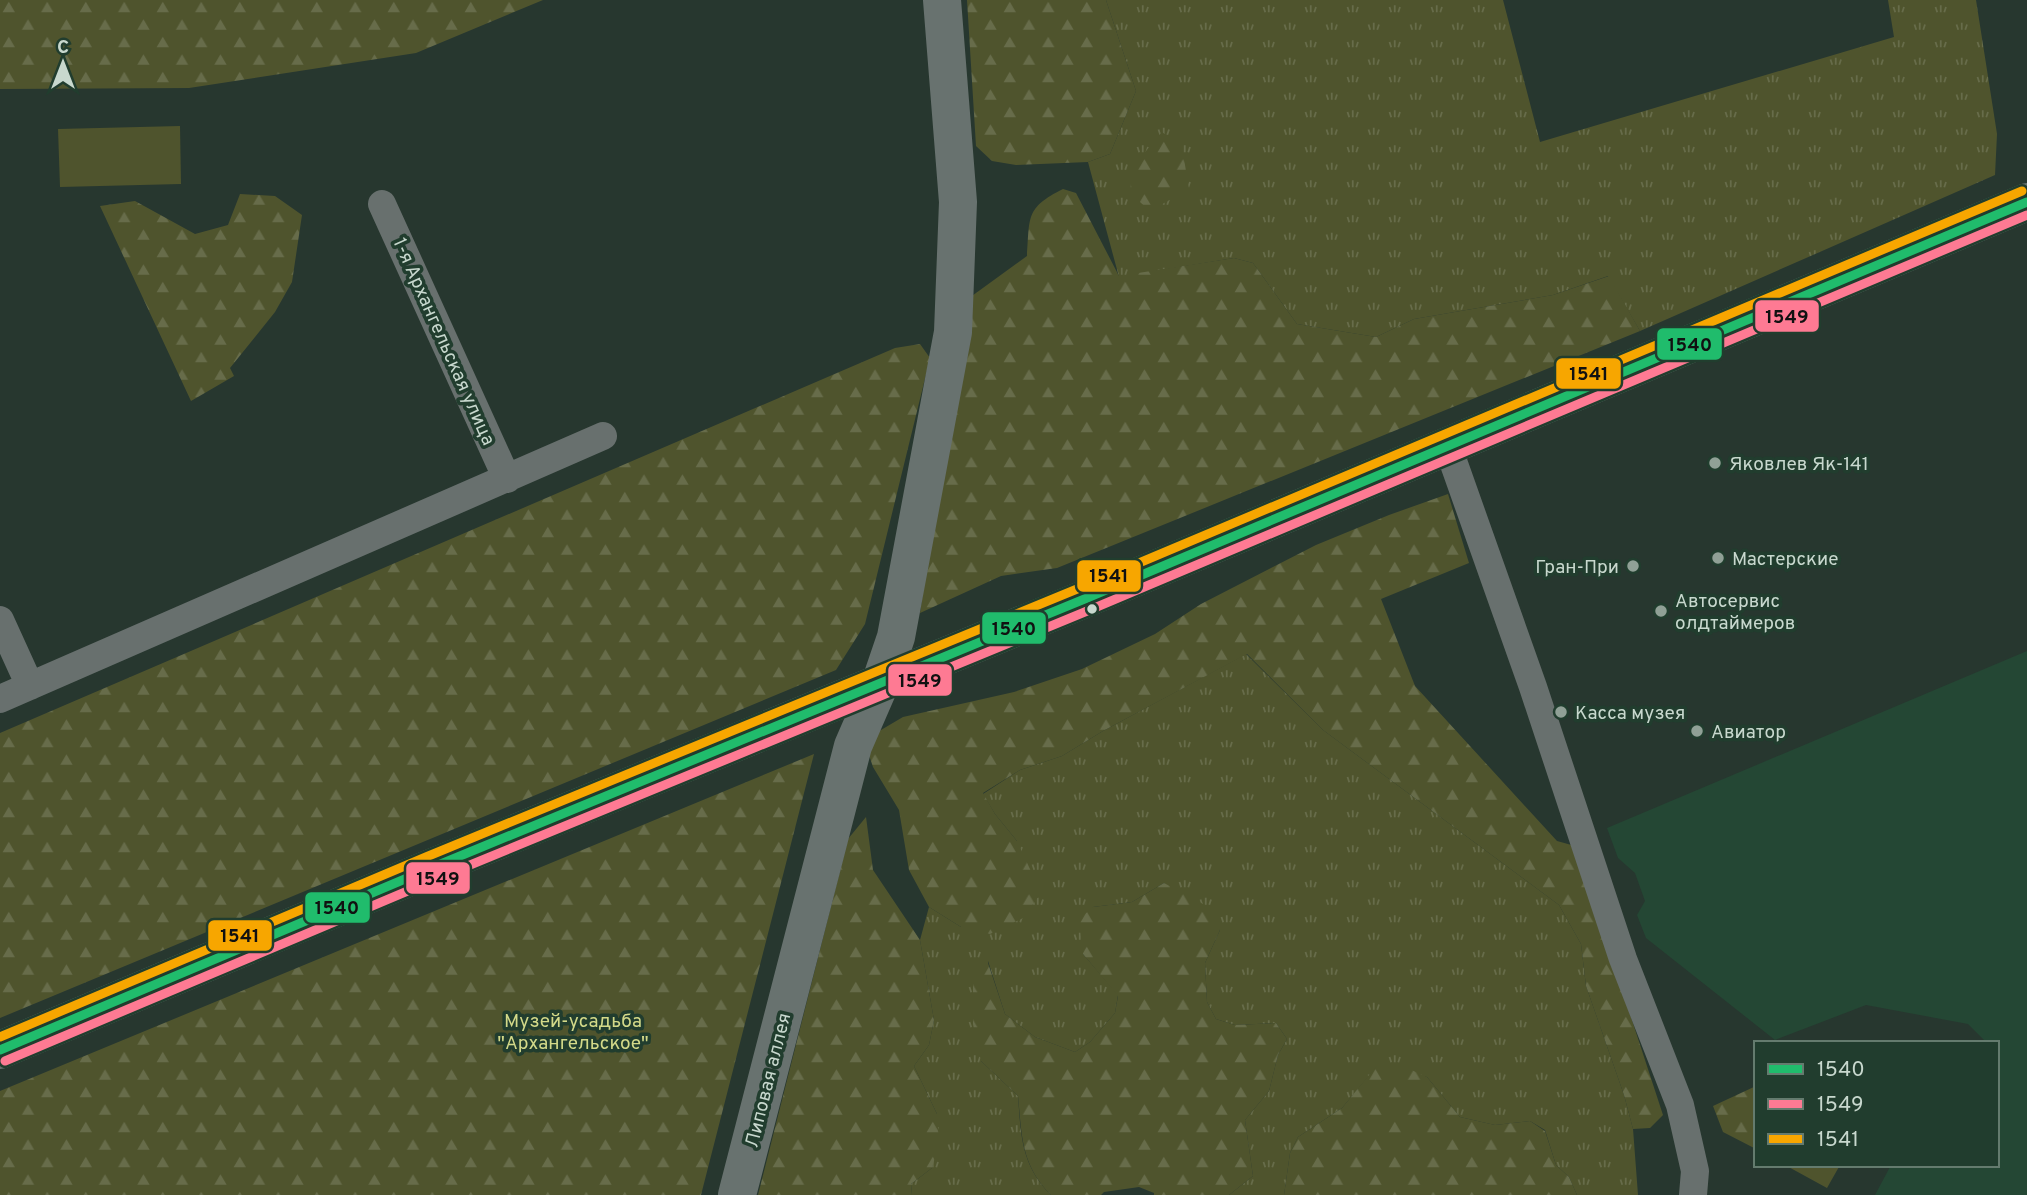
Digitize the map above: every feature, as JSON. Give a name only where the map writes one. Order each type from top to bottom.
[{"type":"main road","name":"Липовая аллея","points":[[737,1195],[853,746],[880,684],[896,637],[953,332],[958,202],[942,0]]},
{"type":"main road","points":[[0,1050],[431,868],[1448,447],[2027,202]]},
{"type":"street","name":"1-я Архангельская улица","points":[[382,204],[507,479]]},
{"type":"street","points":[[0,699],[603,436]]},
{"type":"street","points":[[1448,447],[1533,687],[1623,959],[1680,1105],[1695,1171],[1693,1195]]},
{"type":"street","points":[[0,620],[30,686]]},
{"type":"shaded area","points":[[2027,651],[2027,1195],[1875,1195],[1890,1167],[1999,1167],[1999,1041],[1985,1041],[1968,1024],[1866,1005],[1775,1040],[1646,938],[1637,915],[1645,901],[1635,873],[1618,858],[1607,828]]},
{"type":"green space","points":[[0,0],[543,0],[416,53],[189,88],[0,89]]},
{"type":"green space","points":[[967,0],[1106,0],[1136,91],[1110,154],[1088,162],[1016,165],[992,161],[976,146]]},
{"type":"green space","points":[[1106,0],[1503,0],[1540,142],[1894,37],[1888,0],[1976,0],[1997,134],[1995,175],[1640,331],[1608,276],[1553,295],[1414,319],[1376,337],[1297,324],[1253,263],[1234,258],[1119,277],[1088,162],[1110,154],[1136,91]]},
{"type":"green space","points":[[180,126],[181,184],[60,187],[58,129]]},
{"type":"green space","points":[[1162,132],[1182,147],[1189,189],[1150,211],[1131,194],[1130,170]]},
{"type":"green space","points":[[1063,189],[1076,193],[1119,276],[1234,258],[1253,263],[1297,324],[1376,337],[1414,319],[1553,295],[1609,276],[1640,331],[1057,568],[1001,576],[920,613],[965,301],[1027,256],[1032,215],[1042,202]]},
{"type":"green space","points":[[240,194],[275,196],[302,215],[292,282],[275,312],[230,368],[234,376],[191,401],[100,206],[135,201],[195,234],[228,225]]},
{"type":"green space","points":[[920,344],[930,358],[865,624],[836,670],[0,1018],[0,733],[895,348]]},
{"type":"green space","points":[[1448,494],[1469,563],[1381,599],[1415,686],[1557,841],[1575,846],[1663,1115],[1650,1128],[1633,1129],[1586,986],[1581,944],[1559,905],[1323,730],[1247,654],[1062,756],[1020,770],[983,793],[995,814],[1017,841],[1041,893],[1023,918],[990,934],[961,927],[929,907],[909,870],[899,810],[873,767],[864,740],[903,717],[1014,692],[1082,669],[1155,634],[1201,604],[1316,545]]},
{"type":"green space","points":[[1246,654],[1323,730],[1559,905],[1581,944],[1586,986],[1624,1095],[1633,1129],[1638,1195],[1577,1195],[1569,1177],[1556,1165],[1545,1130],[1530,1121],[1495,1125],[1460,1117],[1427,1077],[1378,1065],[1342,1108],[1298,1137],[1290,1153],[1284,1195],[1229,1195],[1253,1176],[1245,1120],[1269,1091],[1278,1055],[1287,1039],[1276,1023],[1235,1025],[1216,1019],[1207,1002],[1205,963],[1220,930],[1164,883],[1132,902],[1093,907],[1083,954],[1118,995],[1115,1013],[1090,1042],[1075,1052],[1035,1037],[1005,1014],[988,961],[981,1061],[1018,1096],[1022,1137],[1028,1161],[1041,1184],[1051,1195],[912,1195],[911,1184],[932,1168],[937,1114],[914,1066],[929,1045],[934,1020],[920,940],[929,907],[961,927],[1017,841],[983,794],[1020,770],[1062,756]]},
{"type":"green space","name":"Музей-усадьба \"Архангельское\"","points":[[814,754],[701,1195],[0,1195],[0,1091]]},
{"type":"green space","points":[[866,817],[873,870],[920,940],[934,1020],[929,1045],[914,1066],[937,1114],[939,1142],[932,1168],[911,1184],[912,1195],[758,1195],[848,839]]},
{"type":"green space","points":[[1164,883],[1216,911],[1220,930],[1205,963],[1207,1002],[1216,1019],[1235,1025],[1276,1023],[1287,1039],[1278,1055],[1269,1091],[1245,1120],[1253,1176],[1229,1195],[1154,1195],[1139,1187],[1104,1192],[1101,1195],[1051,1195],[1041,1184],[1028,1161],[1022,1137],[1018,1096],[981,1061],[973,1024],[973,973],[987,960],[1005,1014],[1035,1037],[1075,1052],[1090,1042],[1115,1013],[1118,996],[1083,954],[1079,919],[1093,907],[1132,902]]},
{"type":"green space","points":[[1396,1063],[1427,1077],[1460,1117],[1495,1125],[1530,1121],[1545,1131],[1556,1165],[1569,1177],[1577,1195],[1284,1195],[1290,1153],[1298,1137],[1342,1108],[1378,1064]]},
{"type":"green space","points":[[1754,1087],[1754,1148],[1723,1132],[1713,1106]]},
{"type":"green space","points":[[1789,1167],[1839,1167],[1827,1188]]},
{"type":"transit line","name":"1541","points":[[0,1037],[426,857],[1082,587],[2022,191]]},
{"type":"transit line","name":"1540","points":[[0,1050],[431,868],[1087,598],[2027,202]]},
{"type":"transit line","name":"1549","points":[[5,1061],[436,879],[1092,609],[2027,215]]},
{"type":"place","name":"Яковлев Як-141","points":[[1715,463]]},
{"type":"place","name":"Мастерские","points":[[1718,558]]},
{"type":"place","name":"Гран-При","points":[[1633,566]]},
{"type":"place","name":"Автосервис олдтаймеров","points":[[1661,611]]},
{"type":"place","name":"Касса музея","points":[[1561,712]]},
{"type":"place","name":"Авиатор","points":[[1697,731]]}]
